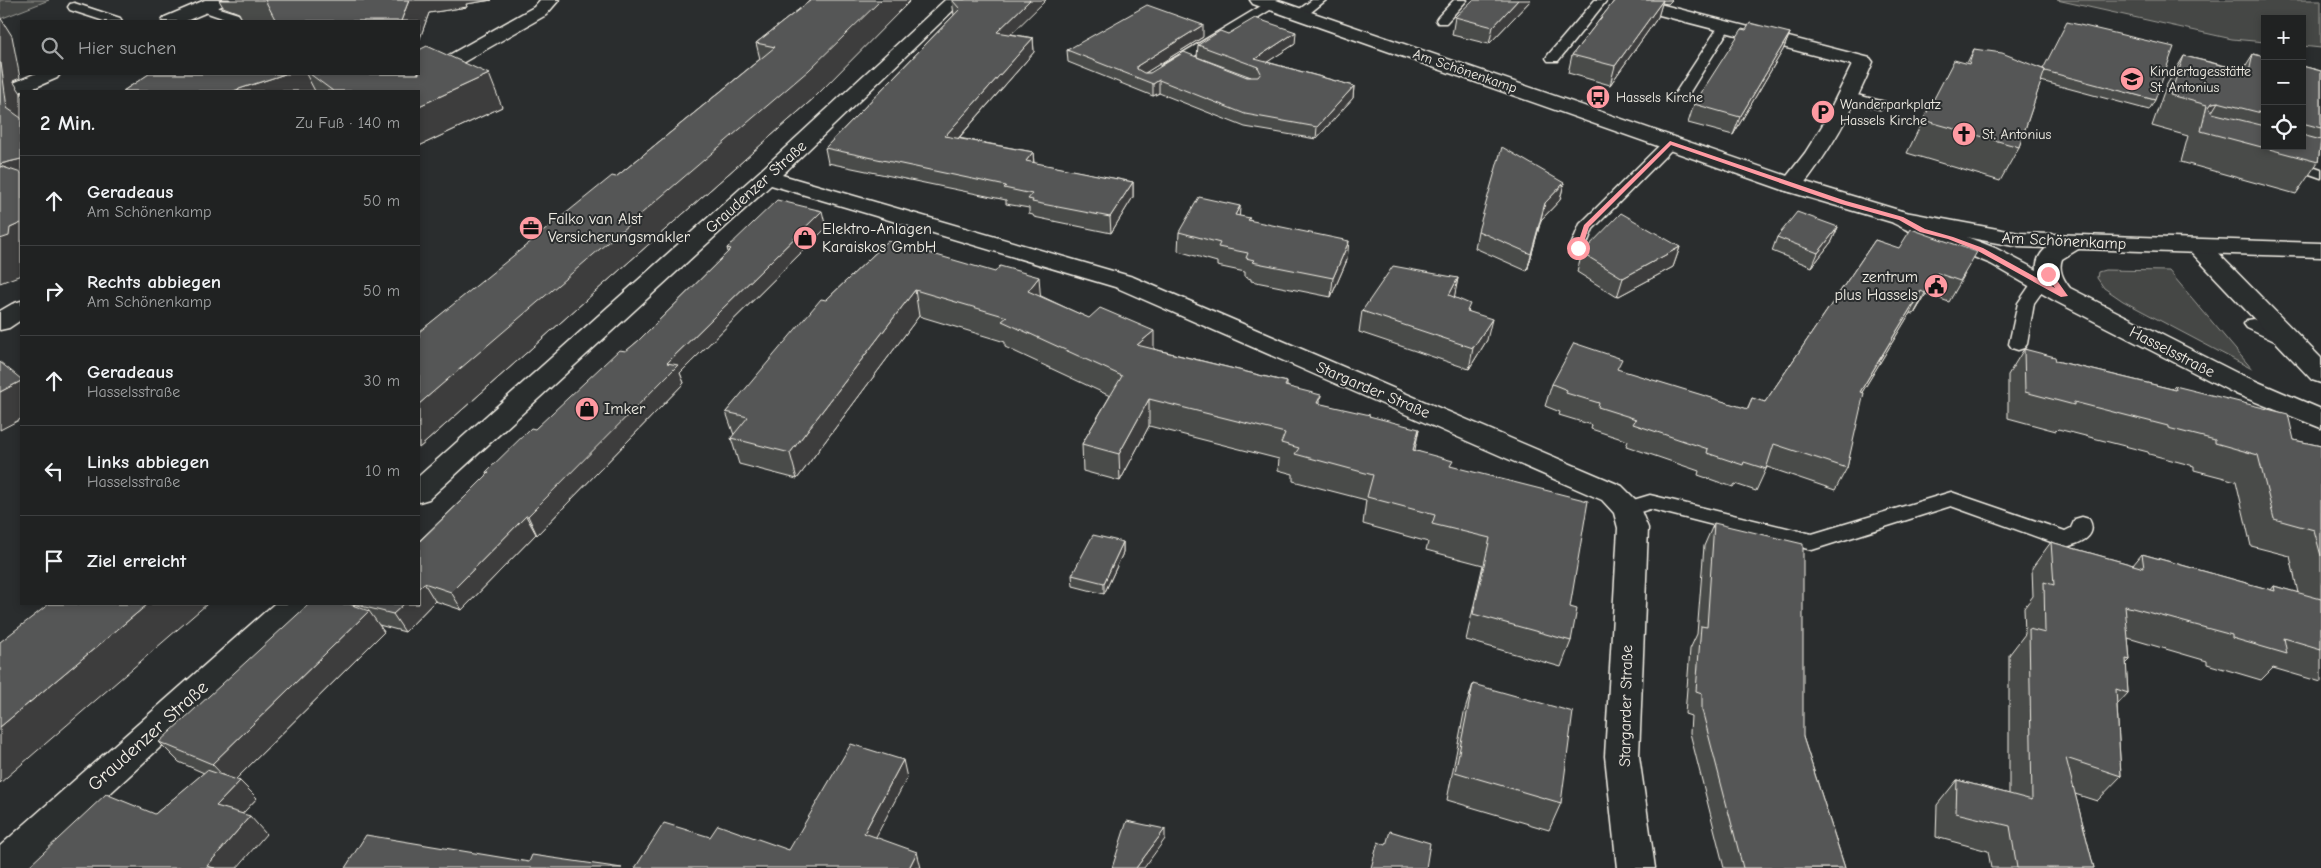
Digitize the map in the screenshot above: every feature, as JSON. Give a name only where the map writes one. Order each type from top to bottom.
[{"type":"street","points":[[173,20],[220,0]]},
{"type":"street","points":[[401,90],[540,11],[550,0]]},
{"type":"street","name":"Graudenzer Straße","points":[[420,491],[767,177],[956,0]]},
{"type":"street","points":[[1623,0],[1863,62],[1849,97],[1805,169],[1791,185]]},
{"type":"street","name":"Am Schönenkamp","points":[[1265,2],[1791,185],[1901,218],[1995,237],[2072,243],[2321,250]]},
{"type":"street","points":[[0,96],[48,75]]},
{"type":"street","name":"Stargarder Straße","points":[[767,177],[1124,282],[1612,493],[1626,509],[1633,528],[1622,756],[1636,868]]},
{"type":"street","name":"Hasselsstraße","points":[[1901,218],[1923,230],[1951,238],[1980,250],[2064,296],[2281,406],[2321,429]]},
{"type":"street","name":"Hasselsstraße","points":[[2064,296],[2048,274],[2048,264],[2055,250],[2072,243]]},
{"type":"street","points":[[2199,247],[2321,374]]},
{"type":"street","points":[[0,322],[20,310]]},
{"type":"street","points":[[2281,406],[2321,399]]},
{"type":"street","name":"Hasselsstraße","points":[[2281,406],[2321,419]]},
{"type":"street","name":"Graudenzer Straße","points":[[2,868],[294,605]]},
{"type":"lane","points":[[1301,14],[1320,0]]},
{"type":"lane","points":[[1442,20],[1461,0]]},
{"type":"lane","points":[[1553,58],[1601,0]]},
{"type":"lane","points":[[1157,73],[1265,2]]},
{"type":"lane","points":[[74,7],[113,20]]},
{"type":"lane","points":[[203,7],[234,17],[237,20]]},
{"type":"lane","points":[[1681,96],[1724,26]]},
{"type":"lane","points":[[1182,57],[1200,64]]},
{"type":"lane","points":[[1849,97],[1880,105]]},
{"type":"lane","points":[[1578,248],[1586,227],[1670,143]]},
{"type":"lane","points":[[2272,158],[2305,167],[2321,174]]},
{"type":"lane","points":[[2018,344],[2026,303],[2041,282]]},
{"type":"lane","points":[[2253,324],[2292,343]]},
{"type":"lane","points":[[1626,509],[1650,502],[1812,542],[1951,499],[2065,539],[2074,537],[2082,532],[2082,524]]},
{"type":"shaded area","points":[[0,0],[49,0],[0,19]]},
{"type":"shaded area","points":[[2057,0],[2321,0],[2321,48],[2306,46],[2306,15],[2261,15],[2261,42],[2232,39]]},
{"type":"shaded area","points":[[2105,270],[2169,271],[2252,369],[2123,301],[2104,288],[2097,278],[2098,272]]},
{"type":"building","points":[[265,0],[409,0],[401,20],[275,20]]},
{"type":"building","points":[[811,0],[881,0],[809,70],[420,403],[420,331],[612,176],[616,177],[775,47],[756,43]]},
{"type":"building","points":[[952,0],[1030,0],[997,32],[1033,38],[945,136],[1033,152],[1026,161],[1133,182],[1110,217],[1032,202],[1033,200],[1028,199],[1032,194],[1004,188],[1006,186],[825,148],[960,9]]},
{"type":"building","points":[[1473,0],[1518,0],[1493,27],[1455,17]]},
{"type":"building","points":[[1615,0],[1663,0],[1615,66],[1572,55]]},
{"type":"building","points":[[1147,5],[1203,25],[1137,66],[1137,69],[1144,73],[1150,73],[1184,52],[1247,77],[1258,77],[1261,73],[1258,67],[1198,45],[1220,31],[1228,34],[1255,18],[1296,32],[1255,59],[1354,86],[1317,127],[1245,114],[1159,80],[1153,84],[1067,50]]},
{"type":"building","points":[[2067,22],[2174,47],[2155,100],[2045,71],[2043,69]]},
{"type":"building","points":[[1750,23],[1790,33],[1740,117],[1694,104],[1742,29],[1746,30]]},
{"type":"building","points":[[427,46],[489,74],[420,106],[420,90],[332,90],[311,75],[420,75],[420,50]]},
{"type":"building","points":[[1974,49],[2002,53],[2045,70],[2019,147],[1923,120],[1954,60],[1969,64]]},
{"type":"building","points":[[2253,54],[2261,56],[2261,113],[2218,102],[2212,103],[2209,107],[2212,113],[2261,125],[2261,147],[2201,131],[2207,105],[2170,95],[2184,56],[2249,72]]},
{"type":"building","points":[[1,63],[7,108],[20,117],[20,159],[0,164]]},
{"type":"building","points":[[2306,67],[2321,71],[2321,128],[2306,124]]},
{"type":"building","points":[[147,75],[282,75],[236,90],[125,90]]},
{"type":"building","points":[[2306,136],[2321,140],[2318,162],[2273,150],[2306,150]]},
{"type":"building","points":[[1502,147],[1564,183],[1545,203],[1531,254],[1478,231]]},
{"type":"building","points":[[0,166],[20,173],[20,223],[10,228],[9,236],[0,239]]},
{"type":"building","points":[[1199,197],[1240,206],[1235,215],[1250,218],[1248,220],[1349,241],[1333,278],[1252,262],[1254,260],[1246,258],[1248,253],[1218,247],[1220,243],[1179,232]]},
{"type":"building","points":[[777,200],[822,211],[667,363],[678,365],[451,592],[424,583],[420,587],[420,541],[489,473],[486,472],[531,428],[535,429],[619,350],[626,351],[638,341],[731,249],[727,248]]},
{"type":"building","points":[[1797,212],[1838,227],[1818,253],[1777,237]]},
{"type":"building","points":[[1621,213],[1680,247],[1623,278],[1582,253]]},
{"type":"building","points":[[1911,229],[1977,252],[1960,281],[1937,273],[1925,293],[1921,291],[1890,342],[1860,392],[1864,393],[1847,468],[1774,444],[1766,469],[1744,462],[1743,465],[1707,453],[1708,449],[1633,424],[1636,419],[1598,407],[1599,403],[1566,393],[1567,390],[1552,384],[1574,343],[1622,359],[1617,369],[1748,409],[1752,398],[1765,402],[1875,240],[1899,248]]},
{"type":"building","points":[[888,241],[995,272],[1000,266],[1039,277],[1028,291],[1089,318],[1100,308],[1154,331],[1137,345],[1287,382],[1285,386],[1321,395],[1317,403],[1419,429],[1413,450],[1453,461],[1450,466],[1588,501],[1570,607],[1577,609],[1571,641],[1473,614],[1490,538],[1432,524],[1435,515],[1367,497],[1373,475],[1295,454],[1299,448],[1281,443],[1285,433],[1149,399],[1119,454],[1082,444],[1122,376],[1002,321],[1007,317],[915,290],[790,453],[731,438],[748,417],[726,412],[821,299],[826,300]]},
{"type":"building","points":[[1393,266],[1458,278],[1449,295],[1470,304],[1467,311],[1492,319],[1473,348],[1362,311]]},
{"type":"building","points":[[2024,349],[2055,357],[2056,361],[2176,390],[2175,386],[2288,414],[2294,440],[2321,446],[2321,556],[2314,530],[2274,519],[2258,455],[2215,443],[2215,440],[2168,428],[2168,426],[2074,402],[2074,405],[2025,392]]},
{"type":"building","points":[[0,362],[20,378],[20,382],[0,392]]},
{"type":"building","points":[[1714,523],[1803,544],[1803,737],[1845,868],[1743,868],[1702,710],[1702,693],[1696,691],[1701,626],[1707,627]]},
{"type":"building","points":[[1093,535],[1123,542],[1104,583],[1072,575]]},
{"type":"building","points":[[2051,542],[2144,568],[2142,554],[2275,591],[2274,586],[2321,599],[2321,649],[2284,638],[2287,654],[2232,638],[2232,635],[2125,606],[2130,660],[2126,659],[2128,693],[2116,689],[2121,776],[2066,758],[2094,868],[2017,868],[2010,826],[1956,813],[1957,780],[2032,800],[2029,629],[2045,633],[2044,582],[2054,585]]},
{"type":"building","points":[[48,605],[147,605],[0,727],[0,642]]},
{"type":"building","points":[[308,605],[352,605],[369,611],[212,764],[159,742]]},
{"type":"building","points":[[357,605],[403,605],[393,614]]},
{"type":"building","points":[[1473,684],[1573,712],[1561,803],[1455,772]]},
{"type":"building","points":[[851,744],[903,760],[864,833],[917,852],[909,868],[635,868],[664,823],[710,837],[718,825],[789,850]]},
{"type":"building","points":[[207,770],[240,781],[216,806],[250,816],[207,866],[215,868],[27,868],[106,794],[155,814]]},
{"type":"building","points":[[1127,821],[1165,829],[1136,868],[1112,868]]},
{"type":"building","points":[[1390,831],[1430,843],[1426,868],[1371,868],[1378,842],[1386,845]]},
{"type":"building","points":[[366,835],[529,862],[532,855],[622,868],[345,868]]},
{"type":"place","name":"Kindertagesstätte St. Antonius","points":[[2132,79]]},
{"type":"place","name":"Hassels Kirche","points":[[1598,97]]},
{"type":"place","name":"Wanderparkplatz Hassels Kirche","points":[[1823,112]]},
{"type":"place","name":"St. Antonius","points":[[1964,134]]},
{"type":"place","name":"Falko van Alst Versicherungsmakler","points":[[531,228]]},
{"type":"place","name":"Elektro-Anlagen Karaiskos GmbH","points":[[805,238]]},
{"type":"place","name":"zentrum plus Hassels","points":[[1936,286]]},
{"type":"place","name":"Imker","points":[[587,409]]},
{"type":"route","points":[[1578,248],[1586,227],[1670,143],[1844,202],[1901,218],[1923,230],[1951,238],[1998,258],[2064,296],[2048,274]]}]
